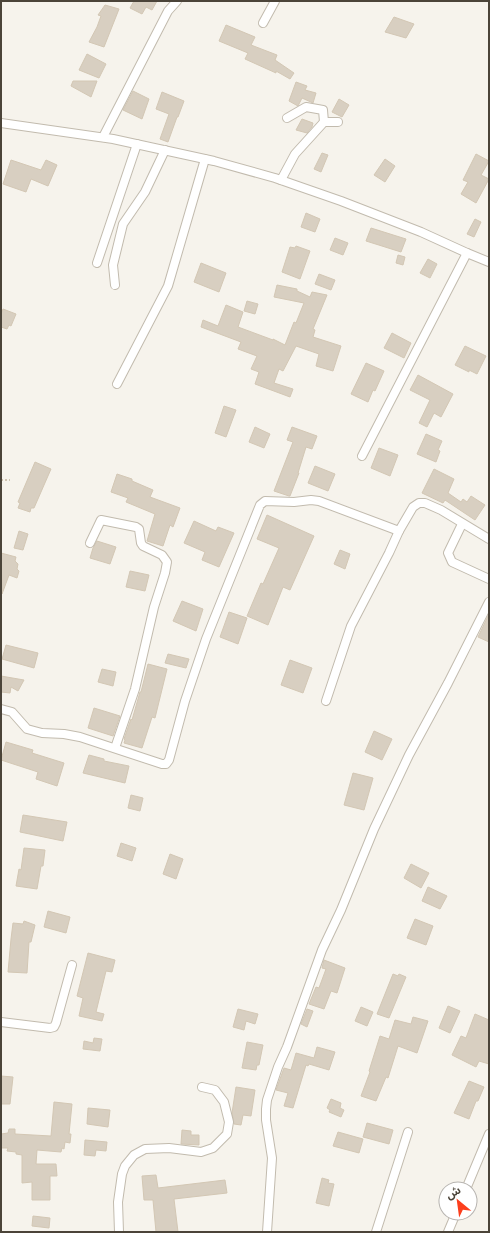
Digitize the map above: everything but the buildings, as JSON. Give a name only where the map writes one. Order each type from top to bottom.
[{"type":"street","points":[[103,137],[168,11],[177,1]]},
{"type":"street","points":[[263,23],[275,1]]},
{"type":"street","points":[[281,180],[295,154],[324,122],[323,110],[306,107],[287,118]]},
{"type":"street","points":[[324,122],[338,122]]},
{"type":"street","points":[[1,123],[103,137],[205,159],[281,180],[421,232],[489,262]]},
{"type":"street","points":[[97,263],[137,144]]},
{"type":"street","points":[[115,285],[113,265],[124,224],[145,192],[165,150]]},
{"type":"street","points":[[117,384],[168,286],[205,159]]},
{"type":"street","points":[[362,456],[467,253]]},
{"type":"street","points":[[1,709],[12,712],[27,729],[42,733],[64,734],[80,737],[166,764],[169,760],[185,701],[206,638],[260,505],[265,501],[294,502],[319,500],[400,530]]},
{"type":"street","points":[[326,701],[352,626],[413,507],[419,503],[425,503],[440,510],[489,539]]},
{"type":"street","points":[[90,543],[101,520],[136,527],[139,529],[140,543],[162,555],[167,562],[154,607],[135,689],[114,748]]},
{"type":"street","points":[[462,524],[448,553],[449,557],[452,562],[489,579]]},
{"type":"street","points":[[267,1232],[272,1158],[266,1120],[266,1109],[267,1100],[276,1074],[322,950],[341,910],[374,829],[409,755],[489,602]]},
{"type":"street","points":[[1,1022],[50,1028],[54,1027],[72,965]]},
{"type":"street","points":[[119,1232],[118,1202],[122,1174],[125,1166],[134,1155],[145,1149],[169,1148],[201,1152],[213,1148],[227,1134],[229,1122],[224,1102],[215,1090],[202,1087]]},
{"type":"street","points":[[376,1232],[408,1132]]},
{"type":"street","points":[[469,1181],[489,1134]]},
{"type":"street","points":[[448,1232],[453,1221]]},
{"type":"path","points":[[1,480],[10,480]]}]
